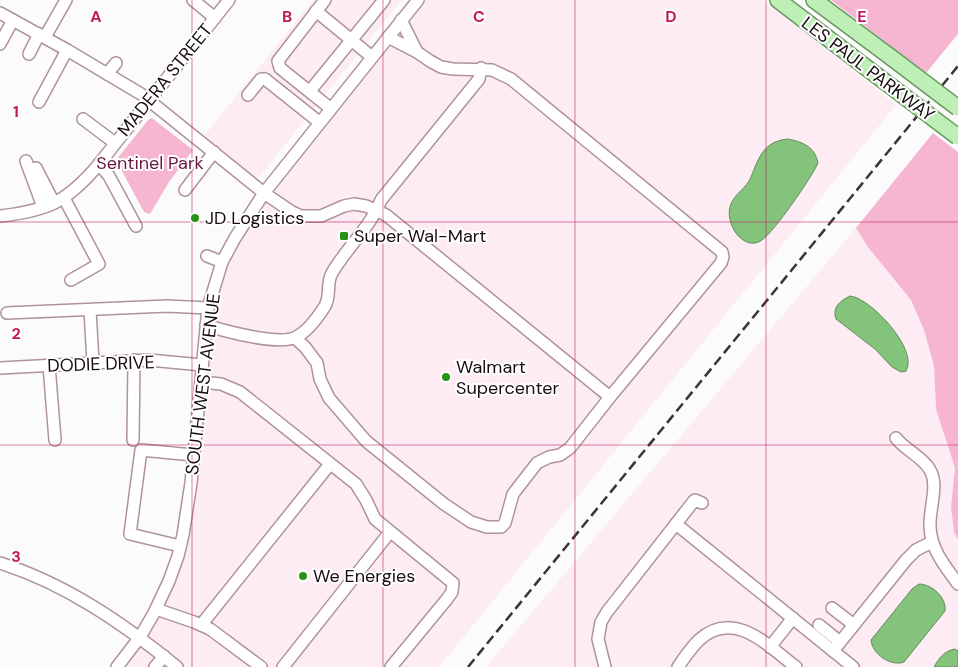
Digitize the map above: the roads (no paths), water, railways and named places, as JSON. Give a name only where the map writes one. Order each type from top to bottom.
[{"type":"main road","name":"LES PAUL PARKWAY","points":[[778,0],[958,137]]},
{"type":"main road","name":"LES PAUL PARKWAY","points":[[814,0],[958,108]]},
{"type":"street","points":[[29,54],[66,0]]},
{"type":"street","points":[[193,0],[215,18]]},
{"type":"street","name":"MADERA STREET","points":[[54,203],[86,178],[229,0]]},
{"type":"street","points":[[326,0],[278,61],[280,68],[330,108]]},
{"type":"street","points":[[310,91],[384,0]]},
{"type":"street","name":"SOUTH WEST AVENUE","points":[[117,667],[140,637],[156,609],[169,581],[180,546],[189,502],[208,308],[222,262],[264,193],[388,37],[414,1]]},
{"type":"street","points":[[316,11],[372,56]]},
{"type":"street","points":[[0,13],[108,74],[148,100],[264,193],[292,212],[302,216],[321,216],[344,206],[354,204],[377,210],[394,221],[610,397]]},
{"type":"street","points":[[0,44],[13,20]]},
{"type":"street","points":[[401,20],[417,52]]},
{"type":"street","points":[[295,338],[305,347],[318,364],[320,380],[329,398],[366,441],[444,504],[471,522],[488,528],[501,527],[505,523],[513,494],[538,463],[549,457],[560,455],[570,448],[721,263],[723,257],[722,252],[511,79],[492,70],[481,68],[441,67],[388,37]]},
{"type":"street","points":[[39,102],[67,50]]},
{"type":"street","points":[[108,74],[116,63]]},
{"type":"street","points":[[206,325],[225,331],[280,341],[295,338],[304,332],[326,305],[331,274],[372,220],[381,200],[479,79],[481,68]]},
{"type":"street","points":[[248,95],[258,81],[263,78],[319,122]]},
{"type":"street","points":[[83,119],[115,143]]},
{"type":"street","points":[[185,190],[197,179],[214,152]]},
{"type":"street","points":[[26,161],[99,264],[71,280]]},
{"type":"street","points":[[98,164],[109,176],[136,226]]},
{"type":"street","points":[[36,168],[54,203]]},
{"type":"street","points":[[0,216],[54,203]]},
{"type":"street","points":[[207,256],[222,262]]},
{"type":"street","points":[[7,314],[167,306],[208,308]]},
{"type":"street","points":[[90,310],[93,362]]},
{"type":"street","points":[[133,440],[134,360]]},
{"type":"street","name":"DODIE DRIVE","points":[[0,368],[134,360],[202,365]]},
{"type":"street","points":[[49,365],[55,440]]},
{"type":"street","points":[[201,382],[221,384],[233,394],[250,399],[356,484],[375,519],[453,584],[454,587],[447,599],[391,667]]},
{"type":"street","points":[[896,438],[927,466],[932,474],[933,489],[930,527],[932,542],[937,554],[958,584]]},
{"type":"street","points":[[180,546],[130,534],[141,450],[194,454]]},
{"type":"street","points":[[201,625],[315,478],[330,464]]},
{"type":"street","points":[[606,667],[599,644],[601,622],[607,612],[682,520],[695,500],[702,503]]},
{"type":"street","points":[[682,520],[793,618],[837,646]]},
{"type":"street","points":[[283,667],[390,532]]},
{"type":"street","points":[[837,646],[906,560],[916,550],[932,542]]},
{"type":"street","points":[[0,563],[43,580],[68,593],[140,637],[177,667]]},
{"type":"street","points":[[832,608],[854,625]]},
{"type":"street","points":[[156,609],[210,629],[261,667]]},
{"type":"street","points":[[770,647],[793,618]]},
{"type":"street","points":[[819,625],[853,667]]},
{"type":"street","points":[[678,667],[697,642],[707,634],[731,628],[744,630],[754,635],[796,667]]},
{"type":"street","points":[[155,667],[164,656]]},
{"type":"railway","points":[[468,667],[958,66]]},
{"type":"place","name":"JD Logistics","points":[[195,218]]},
{"type":"place","name":"Super Wal-Mart","points":[[344,236]]},
{"type":"place","name":"Walmart Supercenter","points":[[446,377]]},
{"type":"place","name":"We Energies","points":[[303,576]]},
{"type":"park label","name":"Sentinel Park","points":[[150,163]]}]
